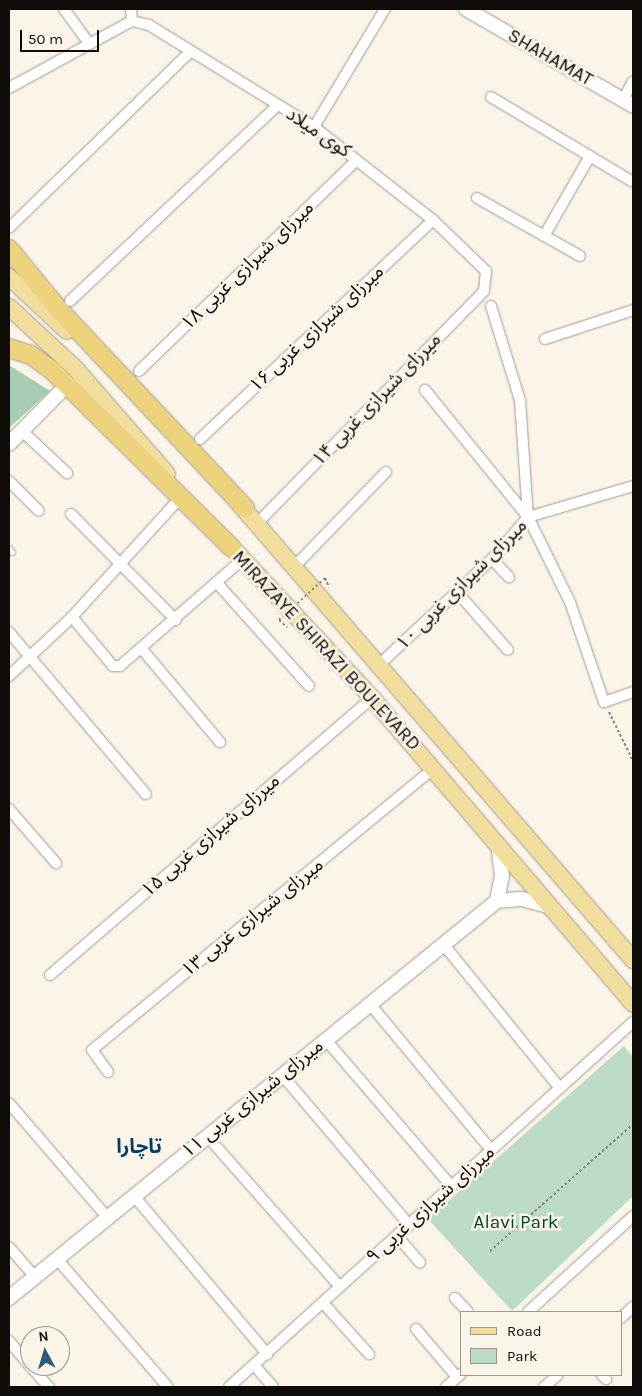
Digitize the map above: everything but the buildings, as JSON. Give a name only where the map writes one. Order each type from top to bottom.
[{"type":"highway","points":[[10,250],[61,312],[245,508]]},
{"type":"highway","points":[[9,348],[31,355],[54,372],[237,553]]},
{"type":"main road","name":"MIRAZAYE SHIRAZI BOULEVARD","points":[[9,277],[245,508],[292,569],[380,664],[633,960]]},
{"type":"main road","name":"MIRAZAYE SHIRAZI BOULEVARD","points":[[9,307],[75,368],[237,553],[372,698],[434,768],[633,1004]]},
{"type":"main road","points":[[9,340],[54,372]]},
{"type":"street","points":[[64,9],[88,42]]},
{"type":"street","points":[[9,88],[88,42],[132,21],[130,9]]},
{"type":"street","points":[[314,127],[385,9]]},
{"type":"street","name":"SHAHAMAT","points":[[466,9],[628,103]]},
{"type":"street","name":"کوی میلاد","points":[[132,21],[149,25],[277,106],[314,127],[433,220],[486,272]]},
{"type":"street","points":[[9,228],[191,51]]},
{"type":"street","points":[[628,103],[633,81]]},
{"type":"street","points":[[491,97],[633,182]]},
{"type":"street","points":[[70,301],[277,106]]},
{"type":"street","points":[[544,236],[590,156]]},
{"type":"street","name":"۱۸ میرزای شیرازی غربی","points":[[139,371],[357,160]]},
{"type":"street","points":[[477,198],[580,256]]},
{"type":"street","name":"۱۶ میرزای شیرازی غربی","points":[[200,439],[433,220]]},
{"type":"street","name":"۱۴ میرزای شیرازی غربی","points":[[257,524],[484,290],[486,272]]},
{"type":"street","points":[[491,306],[520,400],[528,517]]},
{"type":"street","points":[[545,339],[633,310]]},
{"type":"street","points":[[9,444],[67,385]]},
{"type":"street","points":[[425,390],[528,517],[570,602],[604,702],[633,692]]},
{"type":"street","points":[[22,431],[67,473]]},
{"type":"street","points":[[292,569],[386,472]]},
{"type":"street","points":[[9,481],[39,511]]},
{"type":"street","name":"۱۰ میرزای شیرازی غربی","points":[[380,664],[492,559],[528,517],[633,486]]},
{"type":"street","points":[[9,676],[72,617],[180,498]]},
{"type":"street","points":[[70,514],[176,620]]},
{"type":"street","points":[[72,617],[116,667],[176,620],[217,583],[237,553]]},
{"type":"street","points":[[492,559],[510,577]]},
{"type":"street","points":[[217,583],[309,686]]},
{"type":"street","points":[[457,592],[508,650]]},
{"type":"street","points":[[9,632],[31,654],[146,794]]},
{"type":"street","points":[[141,648],[220,742]]},
{"type":"street","name":"۱۵ میرزای شیرازی غربی","points":[[50,975],[372,698]]},
{"type":"street","name":"۱۳ میرزای شیرازی غربی","points":[[108,1072],[92,1050],[434,768]]},
{"type":"street","points":[[9,809],[56,863]]},
{"type":"street","points":[[498,844],[502,876],[497,901],[522,899],[552,908]]},
{"type":"street","name":"میرزای شیرازی غربی ۱۱","points":[[9,1298],[497,901]]},
{"type":"street","points":[[444,945],[560,1088]]},
{"type":"street","points":[[370,1004],[491,1150]]},
{"type":"street","name":"میرزای شیرازی غربی ۹","points":[[229,1387],[633,1022]]},
{"type":"street","points":[[326,1040],[451,1186]]},
{"type":"street","points":[[282,1076],[409,1225]]},
{"type":"street","points":[[9,1103],[108,1218]]},
{"type":"street","points":[[207,1136],[340,1287]]},
{"type":"street","points":[[134,1196],[267,1354]]},
{"type":"street","points":[[529,1311],[633,1216]]},
{"type":"street","points":[[397,1236],[420,1262]]},
{"type":"street","points":[[9,1247],[35,1277]]},
{"type":"street","points":[[57,1259],[168,1387]]},
{"type":"street","points":[[455,1298],[467,1311]]},
{"type":"street","points":[[323,1303],[369,1354]]},
{"type":"street","points":[[622,1317],[633,1307]]},
{"type":"street","points":[[416,1329],[459,1376],[446,1387]]},
{"type":"street","points":[[9,1341],[20,1354]]},
{"type":"street","points":[[254,1365],[273,1387]]},
{"type":"street","points":[[39,1376],[49,1387]]},
{"type":"street","points":[[544,1387],[557,1376]]},
{"type":"path","points":[[285,628],[279,620],[325,578],[331,585]]},
{"type":"path","points":[[604,702],[633,761]]},
{"type":"path","points":[[490,1251],[633,1124]]},
{"type":"green space","points":[[9,365],[50,391],[9,428]]},
{"type":"green space","name":"Alavi Park","points":[[624,1046],[633,1057],[633,1196],[512,1311],[428,1219]]},
{"type":"district","name":"تاچارا","points":[[139,1146]]}]
